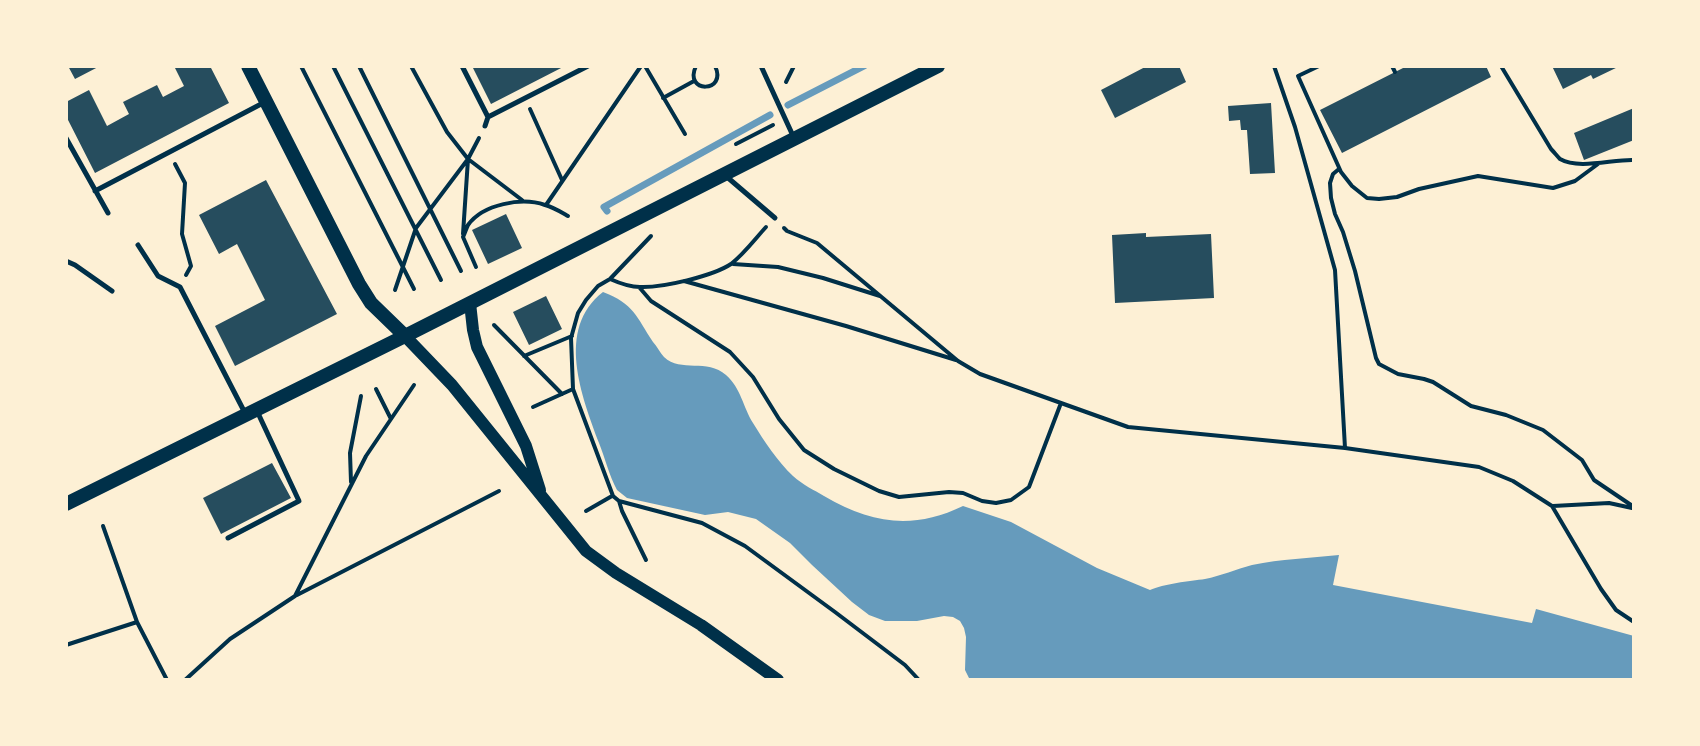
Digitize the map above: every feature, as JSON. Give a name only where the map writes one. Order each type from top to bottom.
[{"type":"main road","points":[[248,66],[359,284],[371,303],[405,336]]},
{"type":"main road","points":[[66,504],[938,66]]},
{"type":"street","points":[[470,303],[477,347],[526,446],[543,497]]},
{"type":"street","points":[[405,336],[452,385],[586,551],[701,625],[778,680]]},
{"type":"lane","points":[[462,66],[488,117]]},
{"type":"lane","points":[[485,126],[488,117],[588,66]]},
{"type":"lane","points":[[761,66],[795,138]]},
{"type":"lane","points":[[95,191],[266,101]]},
{"type":"lane","points":[[66,138],[108,213]]},
{"type":"lane","points":[[723,174],[775,218]]},
{"type":"lane","points":[[138,245],[158,276],[180,287],[299,501],[228,538]]},
{"type":"lane","points":[[66,261],[112,291]]},
{"type":"path","points":[[301,66],[414,289]]},
{"type":"path","points":[[333,66],[441,280]]},
{"type":"path","points":[[359,66],[461,271]]},
{"type":"path","points":[[411,66],[447,132],[468,159],[522,200]]},
{"type":"path","points":[[546,205],[643,66],[685,134]]},
{"type":"path","points":[[696,66],[692,74],[694,81],[701,86],[713,84],[718,76],[715,66]]},
{"type":"path","points":[[786,82],[794,66]]},
{"type":"path","points":[[1274,66],[1295,127],[1335,270],[1345,448]]},
{"type":"path","points":[[1319,66],[1298,76],[1339,169],[1352,186],[1367,198],[1397,197],[1478,176],[1553,188],[1575,181],[1598,164]]},
{"type":"path","points":[[1392,66],[1395,72]]},
{"type":"path","points":[[1501,66],[1551,149],[1561,160],[1598,164],[1634,160]]},
{"type":"path","points":[[663,98],[694,81]]},
{"type":"path","points":[[525,98],[562,180]]},
{"type":"path","points":[[736,144],[785,119]]},
{"type":"path","points":[[395,290],[416,228],[468,159],[485,126]]},
{"type":"path","points":[[169,152],[185,183],[182,234],[191,266],[180,287]]},
{"type":"path","points":[[468,159],[463,237],[476,267]]},
{"type":"path","points":[[1339,169],[1330,183],[1331,198],[1355,271],[1379,364],[1398,374],[1433,382],[1471,406],[1506,415],[1543,430],[1582,460],[1594,480],[1634,508]]},
{"type":"path","points":[[463,237],[469,223],[506,203],[522,200],[546,205],[568,216]]},
{"type":"path","points":[[610,279],[639,287],[664,286],[707,274],[731,264],[775,218],[787,231],[817,243],[958,361],[980,374],[1128,427],[1345,448],[1479,467],[1513,481],[1552,506],[1601,589],[1616,610],[1634,622]]},
{"type":"path","points":[[651,236],[586,300],[578,313],[572,336],[573,389],[613,496],[619,501],[702,523],[745,546],[905,665],[919,680]]},
{"type":"path","points":[[731,264],[778,267],[882,297]]},
{"type":"path","points":[[682,281],[846,326],[958,361]]},
{"type":"path","points":[[639,287],[651,301],[730,352],[753,377],[779,419],[804,450],[834,469],[879,491],[899,497],[949,492],[996,503],[1011,500],[1029,487],[1061,403]]},
{"type":"path","points":[[494,325],[562,394]]},
{"type":"path","points":[[524,356],[572,336]]},
{"type":"path","points":[[295,596],[366,456],[414,385]]},
{"type":"path","points":[[376,389],[391,419]]},
{"type":"path","points":[[533,407],[573,389]]},
{"type":"path","points":[[352,485],[350,453],[361,396]]},
{"type":"path","points":[[185,680],[230,639],[295,596],[499,491]]},
{"type":"path","points":[[586,511],[613,496]]},
{"type":"path","points":[[619,501],[646,560]]},
{"type":"path","points":[[1552,506],[1609,503],[1634,508]]},
{"type":"path","points":[[103,526],[137,622],[167,680]]},
{"type":"path","points":[[66,645],[137,622]]},
{"type":"water","points":[[603,292],[628,306],[671,362],[711,367],[726,375],[762,437],[787,470],[808,487],[859,513],[910,521],[945,514],[963,506],[1011,522],[1097,568],[1150,590],[1211,578],[1263,563],[1339,555],[1333,585],[1532,623],[1536,609],[1634,636],[1634,680],[970,680],[965,670],[964,628],[953,617],[885,621],[869,615],[790,543],[756,519],[728,512],[705,515],[627,498],[617,490],[586,405],[577,364],[576,344],[580,325],[588,307]]},
{"type":"building","points":[[68,66],[100,66],[75,79]]},
{"type":"building","points":[[174,66],[210,66],[229,103],[95,173],[66,116],[66,102],[89,90],[107,126],[129,114],[123,102],[157,85],[163,97],[184,86]]},
{"type":"building","points":[[472,66],[565,66],[491,104]]},
{"type":"building","points":[[1147,66],[1179,66],[1186,82],[1115,118],[1101,90]]},
{"type":"building","points":[[1407,66],[1486,66],[1491,77],[1342,153],[1320,110]]},
{"type":"building","points":[[1552,66],[1620,66],[1593,79],[1591,75],[1563,89]]},
{"type":"building","points":[[1271,103],[1275,173],[1250,174],[1247,130],[1241,130],[1240,120],[1229,121],[1228,106]]},
{"type":"building","points":[[1634,108],[1634,140],[1584,160],[1574,133]]},
{"type":"building","points":[[266,180],[337,314],[235,366],[215,326],[265,300],[237,244],[219,254],[199,215]]},
{"type":"building","points":[[506,214],[522,248],[488,264],[472,230]]},
{"type":"building","points":[[1146,233],[1146,237],[1211,234],[1214,298],[1115,303],[1112,235]]},
{"type":"building","points":[[546,296],[562,329],[529,345],[513,312]]},
{"type":"building","points":[[272,463],[291,498],[221,534],[203,498]]},
{"type":"waterway","points":[[788,105],[864,66]]},
{"type":"waterway","points":[[607,211],[604,207],[770,115]]}]
